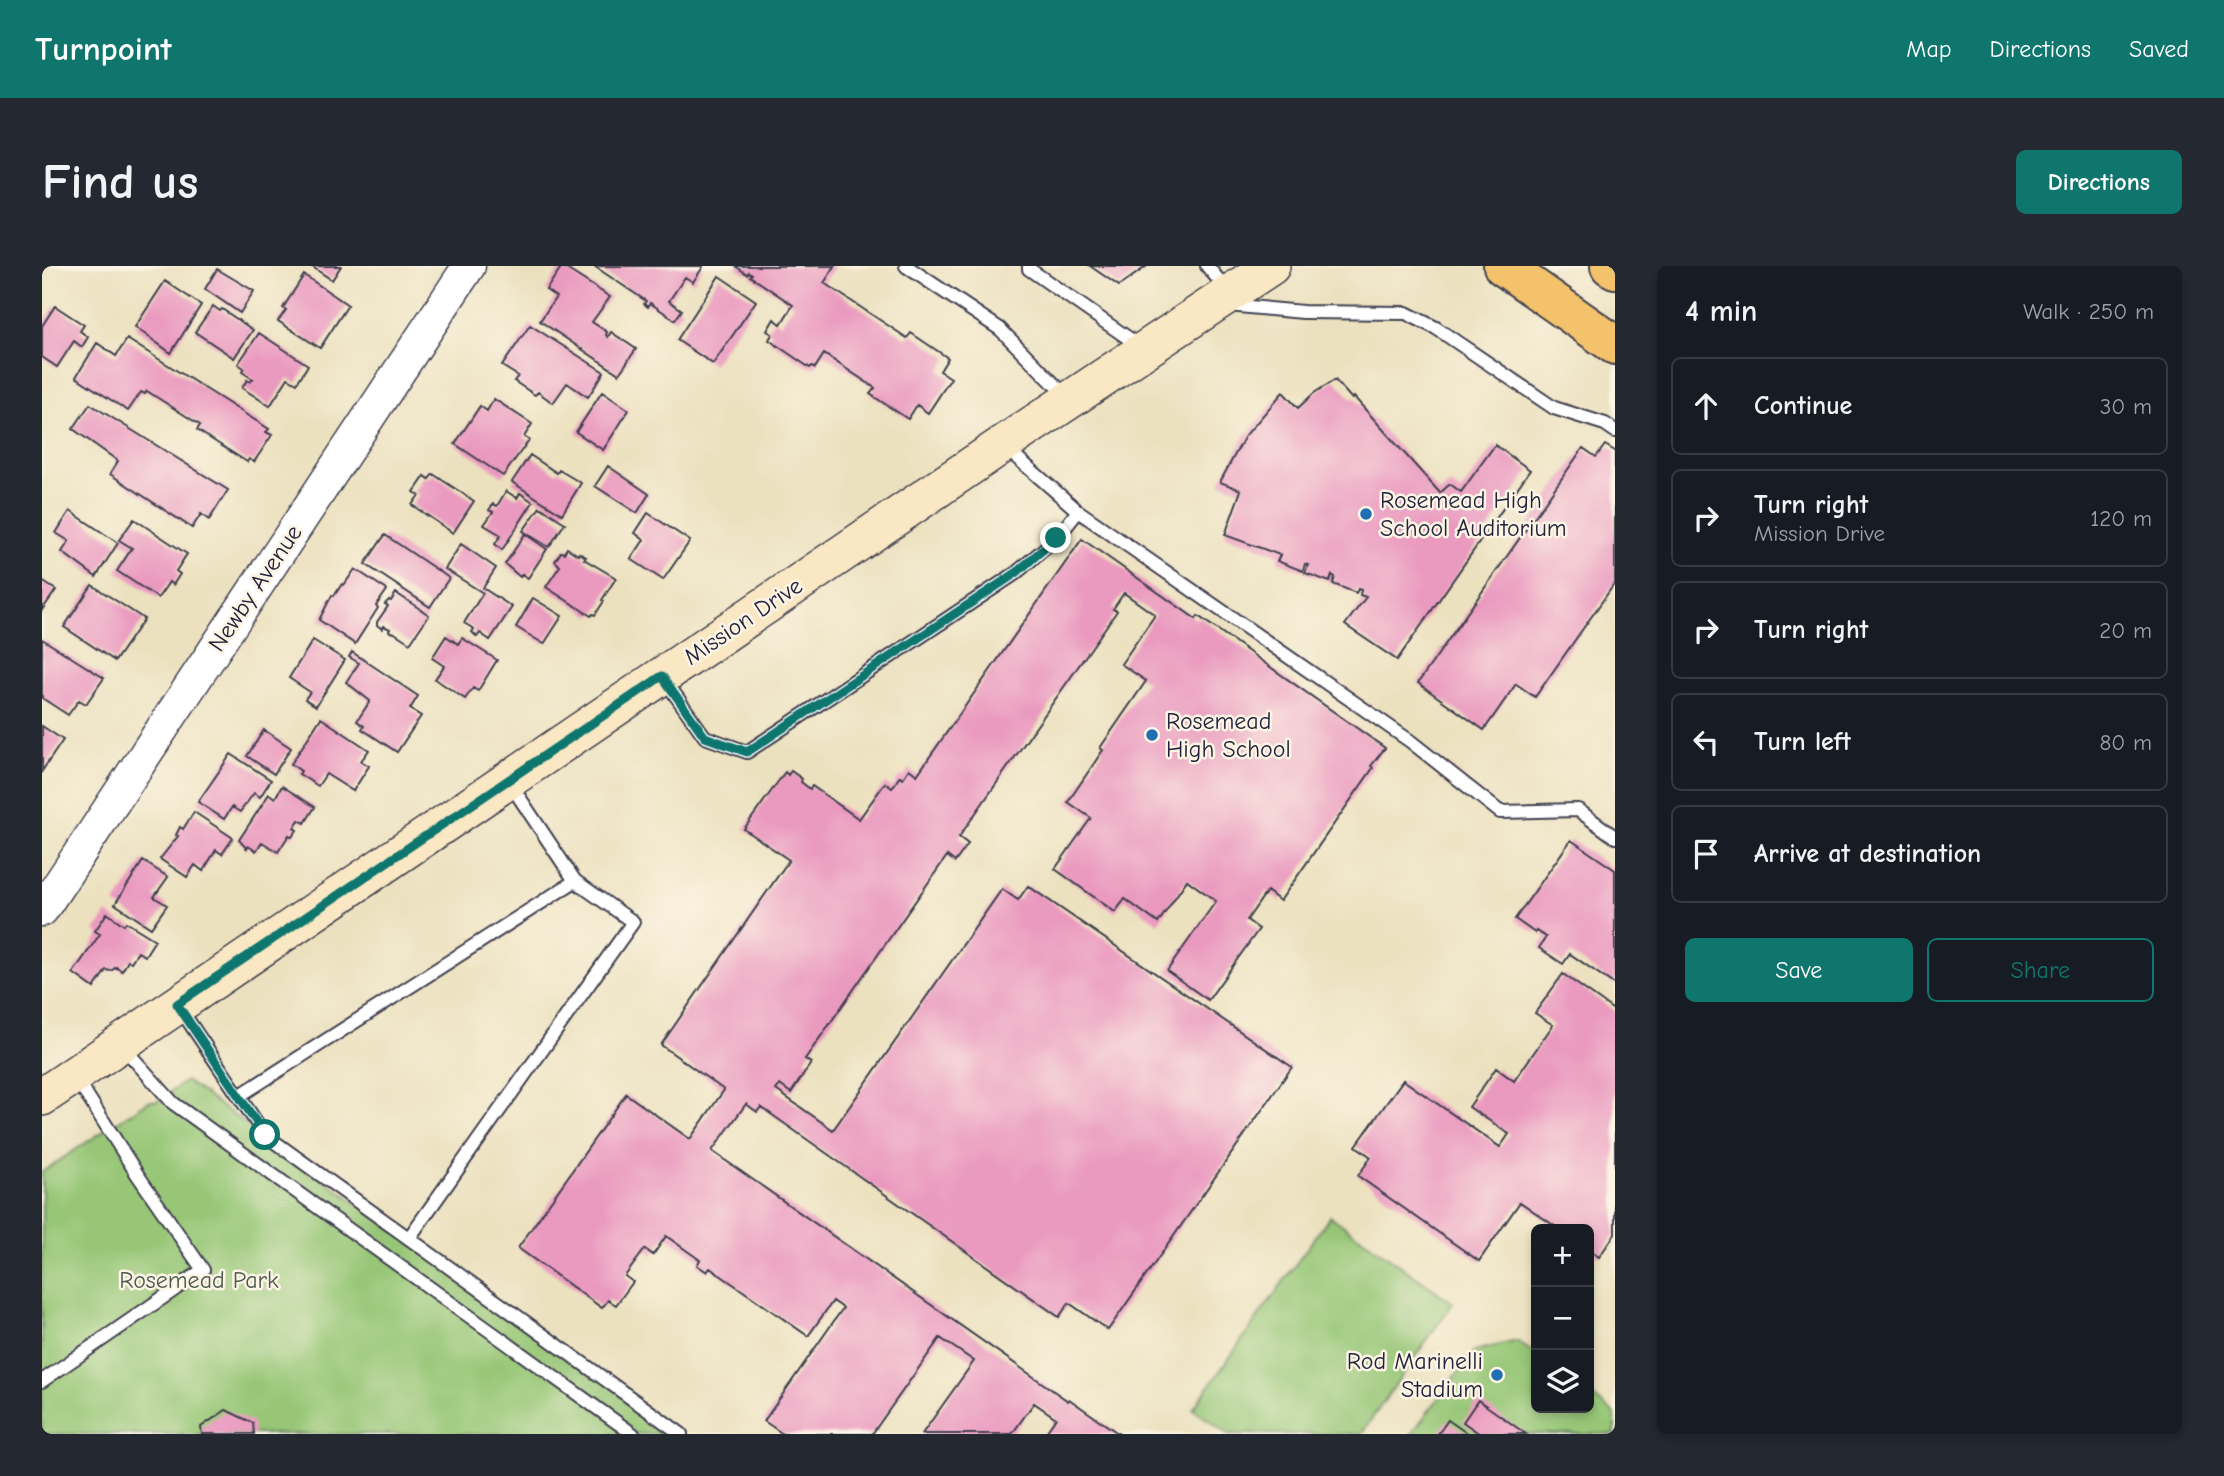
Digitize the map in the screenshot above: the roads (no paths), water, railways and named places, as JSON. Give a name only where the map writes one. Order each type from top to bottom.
[{"type":"main road","name":"Mission Drive","points":[[42,1097],[1002,445],[1271,266]]},
{"type":"main road","points":[[1503,266],[1615,345]]},
{"type":"main road","points":[[1610,266],[1615,269]]},
{"type":"street","name":"Newby Avenue","points":[[42,910],[468,266]]},
{"type":"lane","points":[[906,266],[1000,329],[1069,400]]},
{"type":"lane","points":[[1029,266],[1029,269],[1145,350]]},
{"type":"lane","points":[[1207,266],[1222,299],[1303,312],[1406,313],[1436,328],[1554,408],[1605,424],[1615,430]]},
{"type":"lane","points":[[1002,445],[1078,511],[1410,741],[1500,812],[1578,810],[1615,837]]},
{"type":"lane","points":[[662,676],[705,737],[747,752],[1016,573],[1056,538],[1078,511]]},
{"type":"lane","points":[[410,1238],[633,922],[575,881],[508,780]]},
{"type":"lane","points":[[239,1096],[575,881]]},
{"type":"lane","points":[[177,1004],[265,1135],[681,1434]]},
{"type":"lane","points":[[119,1043],[173,1102],[633,1434]]},
{"type":"lane","points":[[42,1381],[203,1270],[74,1075]]},
{"type":"place","name":"Rosemead High School Auditorium","points":[[1366,514]]},
{"type":"place","name":"Rosemead High School","points":[[1152,735]]},
{"type":"place","name":"Rod Marinelli Stadium","points":[[1497,1375]]},
{"type":"park label","name":"Rosemead Park","points":[[199,1280]]}]
